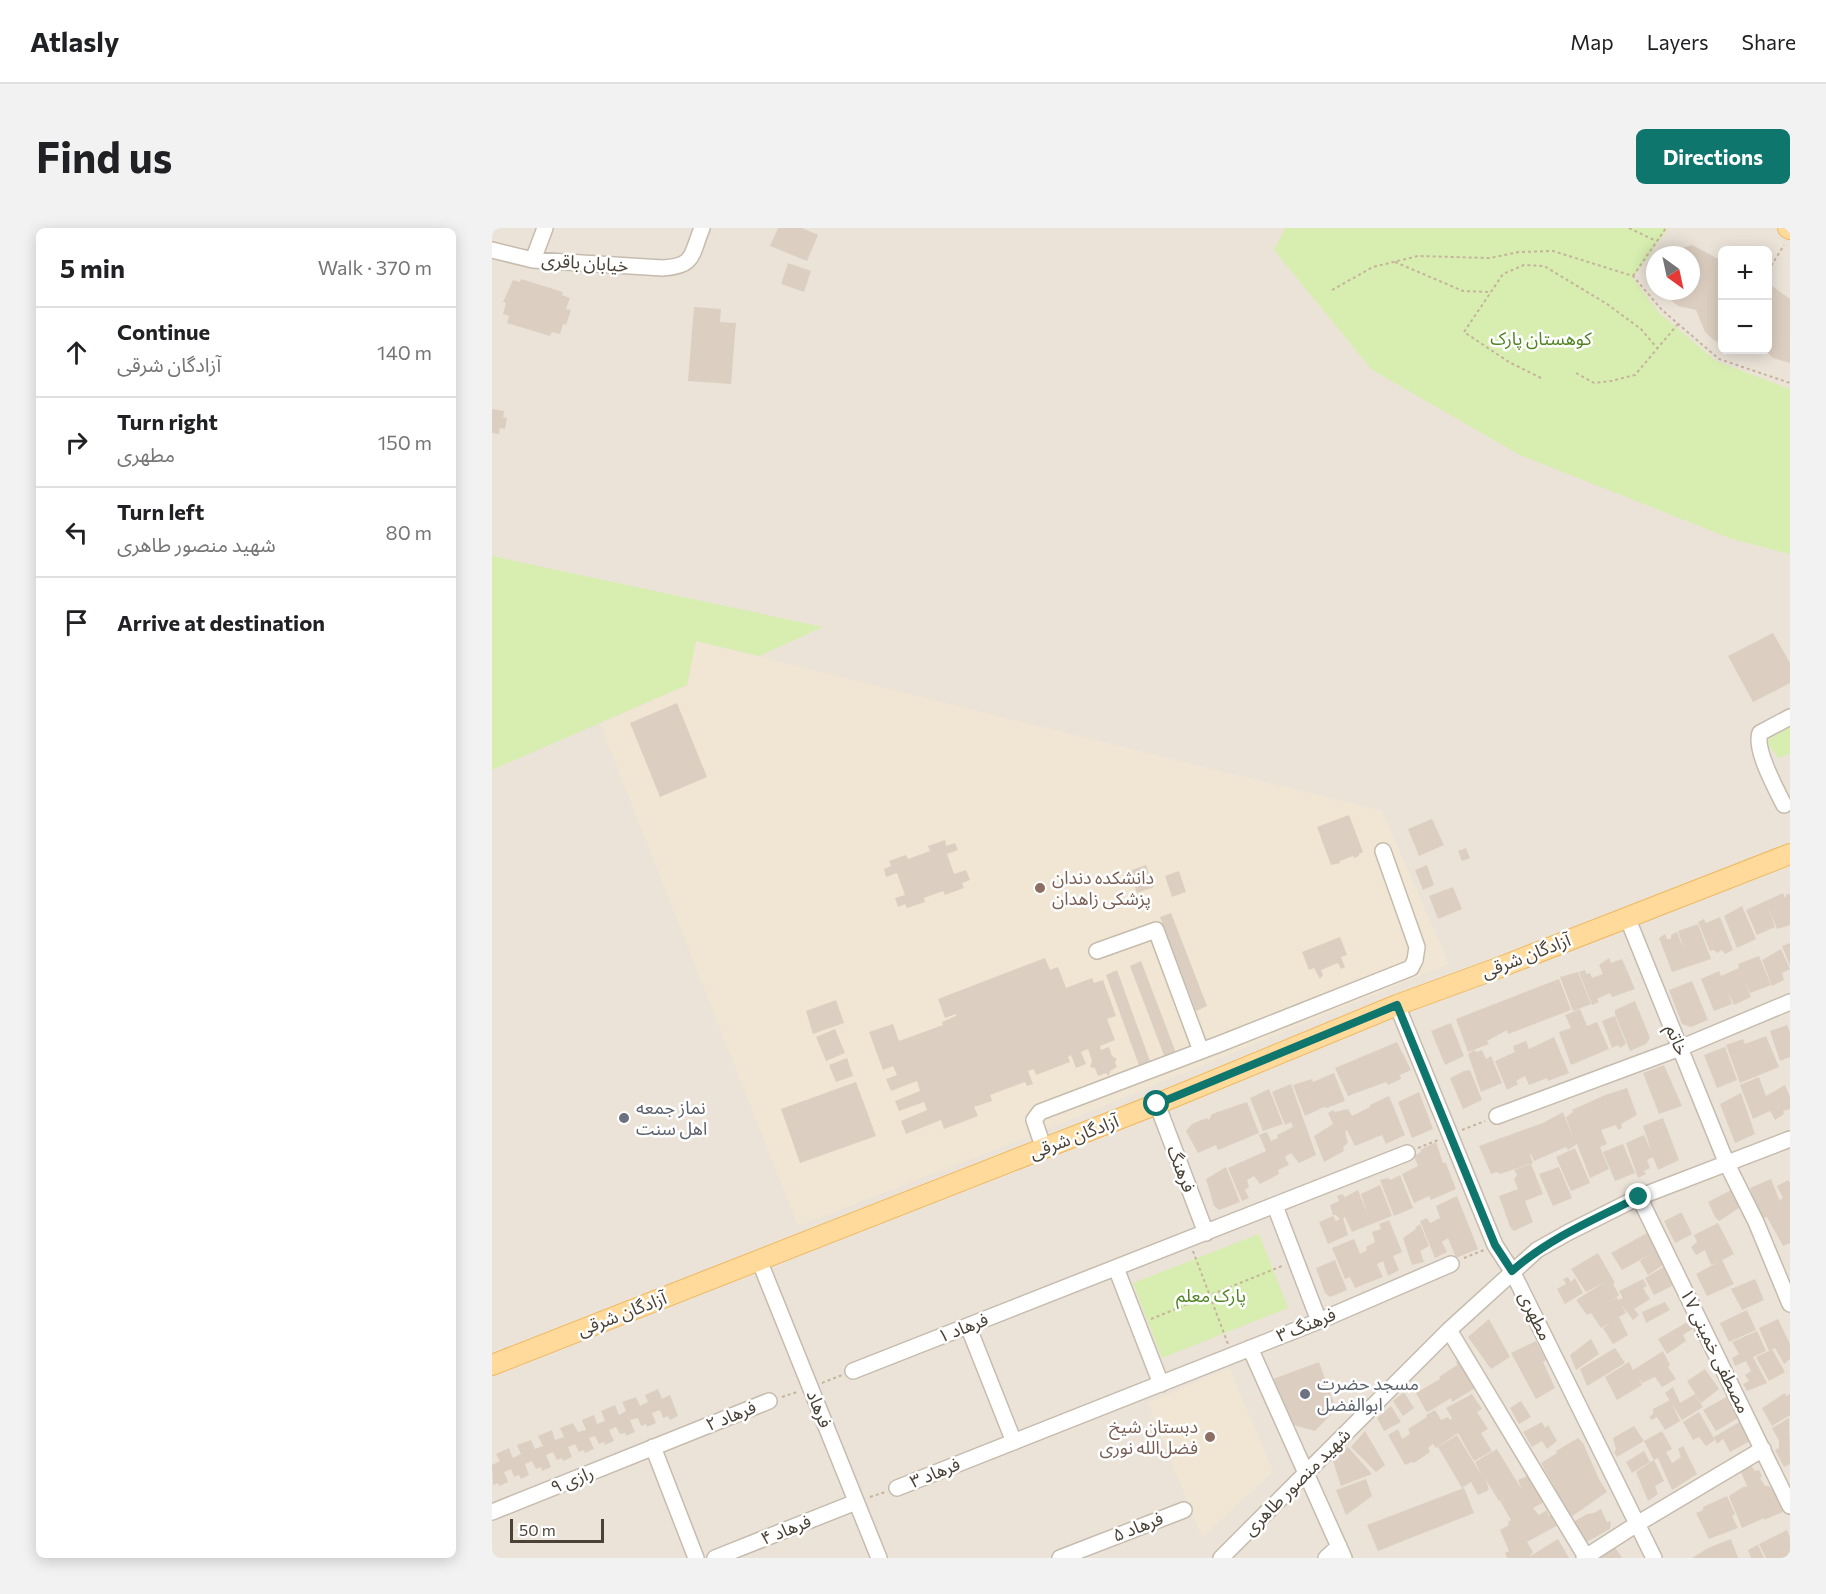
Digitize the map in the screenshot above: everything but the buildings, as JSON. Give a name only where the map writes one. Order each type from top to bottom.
[{"type":"main road","name":"آزادگان شرقی","points":[[492,1365],[1044,1149],[1397,1005],[1790,854]]},
{"type":"street","points":[[533,260],[545,228]]},
{"type":"street","name":"خیابان باقری","points":[[492,250],[533,260],[663,268],[680,267],[690,259],[702,228]]},
{"type":"street","points":[[1784,805],[1770,777],[1757,740],[1760,733],[1790,717]]},
{"type":"street","points":[[1044,1149],[1034,1120],[1040,1112],[1410,968],[1415,960],[1417,947],[1383,851]]},
{"type":"street","name":"خاتم","points":[[1628,917],[1726,1164],[1756,1222],[1790,1304]]},
{"type":"street","points":[[1097,951],[1156,930],[1201,1051]]},
{"type":"street","points":[[1497,1116],[1680,1048],[1790,1002]]},
{"type":"street","name":"مطهری","points":[[1397,1005],[1495,1245],[1512,1271],[1654,1558]]},
{"type":"street","name":"فرهنگ","points":[[1157,1104],[1206,1233]]},
{"type":"street","name":"شهید منصور طاهری","points":[[1221,1558],[1449,1330],[1512,1271],[1545,1245],[1639,1197],[1790,1139]]},
{"type":"street","name":"فرهاد ۱","points":[[853,1371],[1407,1153]]},
{"type":"street","name":"مصطفی خمینی ۱۷","points":[[1639,1197],[1789,1499]]},
{"type":"street","points":[[1275,1206],[1319,1321]]},
{"type":"street","name":"فرهاد","points":[[759,1260],[879,1558]]},
{"type":"street","name":"فرهنگ ۳","points":[[1161,1384],[1319,1321],[1451,1264]]},
{"type":"street","points":[[1116,1268],[1161,1384]]},
{"type":"street","points":[[968,1326],[1014,1442]]},
{"type":"street","points":[[1449,1330],[1585,1557],[1763,1449]]},
{"type":"street","points":[[1250,1348],[1342,1552],[1326,1558]]},
{"type":"street","name":"فرهاد ۳","points":[[897,1488],[1161,1384]]},
{"type":"street","name":"فرهاد ۲","points":[[653,1448],[769,1401]]},
{"type":"street","points":[[653,1448],[696,1558]]},
{"type":"street","name":"رازی ۹","points":[[492,1512],[653,1448]]},
{"type":"street","name":"فرهاد ۴","points":[[715,1558],[856,1502]]},
{"type":"street","name":"فرهاد ۵","points":[[1060,1558],[1085,1553],[1184,1510]]},
{"type":"path","points":[[1629,228],[1657,241]]},
{"type":"path","points":[[1633,276],[1666,228]]},
{"type":"path","points":[[1772,262],[1787,234]]},
{"type":"path","points":[[1332,290],[1373,267],[1418,256],[1490,258],[1519,252],[1553,251],[1633,276],[1662,310],[1719,359],[1790,383]]},
{"type":"path","points":[[1395,262],[1462,291],[1492,292]]},
{"type":"path","points":[[1542,378],[1509,362],[1464,332],[1503,274],[1524,265],[1544,266],[1607,304],[1641,329],[1657,348]]},
{"type":"path","points":[[1576,373],[1594,383],[1635,375],[1678,324]]},
{"type":"path","points":[[1189,1240],[1232,1355]]},
{"type":"path","points":[[1451,1264],[1495,1245]]},
{"type":"path","points":[[1138,1324],[1296,1260]]},
{"type":"path","points":[[810,1388],[853,1371]]},
{"type":"path","name":"فرهاد ۲","points":[[769,1401],[810,1388]]},
{"type":"path","name":"فرهاد ۳","points":[[856,1502],[897,1488]]},
{"type":"shaded area","points":[[492,228],[1790,228],[1790,1558],[492,1558]]},
{"type":"shaded area","name":"دانشکده دندان پزشکی زاهدان","points":[[696,641],[1382,811],[1449,964],[1038,1133],[798,1226],[600,724],[687,685]]},
{"type":"shaded area","name":"دبستان شیخ فضل‌الله نوری","points":[[1229,1368],[1273,1471],[1202,1538],[1148,1403]]},
{"type":"green space","name":"کوهستان پارک","points":[[1285,228],[1668,228],[1655,246],[1646,246],[1646,259],[1633,278],[1646,296],[1646,300],[1649,300],[1658,312],[1716,361],[1790,389],[1790,554],[1732,539],[1520,455],[1372,370],[1274,250]]},
{"type":"green space","points":[[492,556],[823,627],[759,656],[696,641],[687,685],[492,770]]},
{"type":"green space","points":[[1790,726],[1790,754],[1778,758],[1768,744],[1768,740]]},
{"type":"green space","name":"پارک معلم","points":[[1259,1234],[1288,1308],[1162,1358],[1133,1283]]},
{"type":"place","name":"دانشکده دندان پزشکی زاهدان","points":[[1040,888]]},
{"type":"place","name":"نماز جمعه اهل سنت","points":[[624,1118]]},
{"type":"place","name":"مسجد حضرت ابوالفضل","points":[[1305,1394]]},
{"type":"place","name":"دبستان شیخ فضل‌الله نوری","points":[[1210,1437]]},
{"type":"route","points":[[1157,1104],[1397,1005],[1495,1245],[1512,1271],[1537,1250],[1639,1197]]}]
